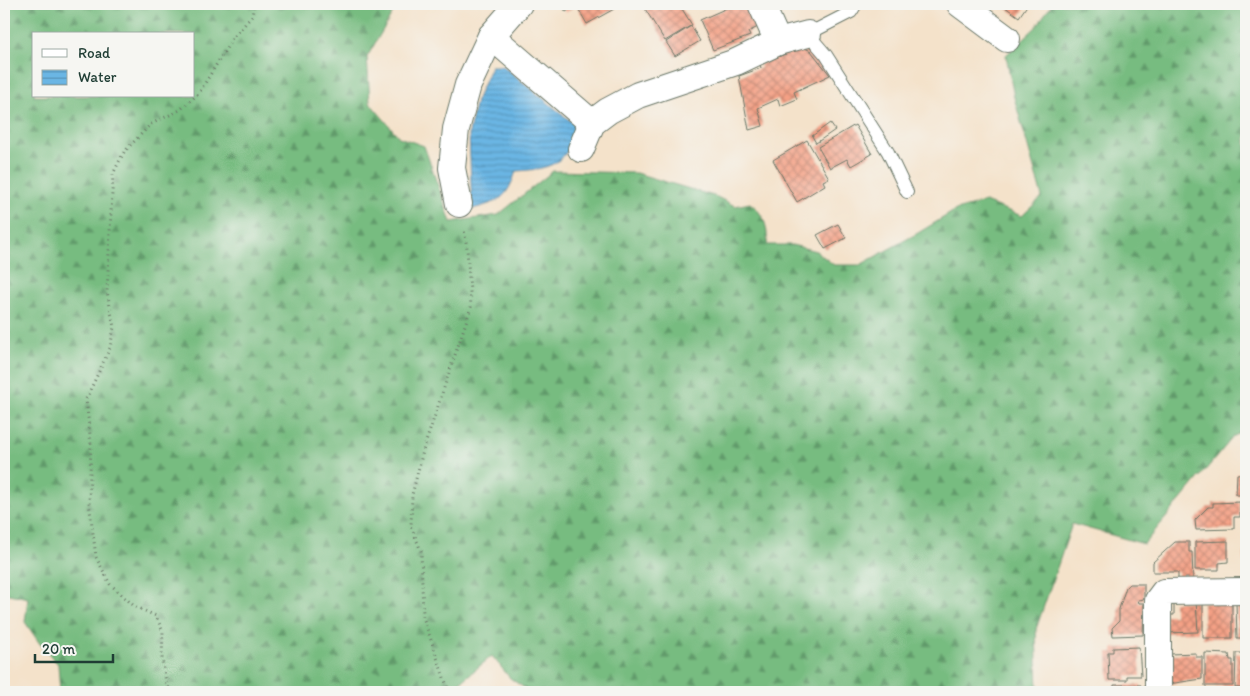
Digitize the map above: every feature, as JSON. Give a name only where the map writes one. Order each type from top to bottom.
[{"type":"street","points":[[459,204],[452,168],[456,128],[468,85],[491,36],[519,4]]},
{"type":"street","points":[[761,4],[778,42]]},
{"type":"street","points":[[960,4],[1007,39]]},
{"type":"street","points":[[581,149],[592,123],[608,110],[638,95],[736,62],[778,42],[808,34]]},
{"type":"street","points":[[491,36],[592,123]]},
{"type":"street","points":[[1158,692],[1158,600],[1164,592],[1246,591]]},
{"type":"lane","points":[[856,4],[851,12],[808,34],[826,55],[888,152],[907,192]]},
{"type":"path","points":[[195,97],[232,38],[252,16],[254,4]]},
{"type":"path","points":[[171,692],[166,682],[162,659],[163,632],[156,616],[134,606],[110,584],[96,557],[89,502],[91,444],[86,399],[110,348],[114,327],[107,291],[113,174],[124,152],[151,124],[180,110],[193,98]]},
{"type":"path","points":[[449,692],[423,617],[421,551],[411,526],[412,495],[423,451],[471,307],[467,248],[459,204]]},
{"type":"green space","points":[[4,4],[398,4],[367,57],[370,103],[399,137],[424,146],[451,222],[498,215],[553,171],[636,173],[717,197],[735,206],[750,203],[762,217],[767,233],[767,245],[792,245],[816,251],[834,265],[860,265],[956,210],[985,202],[1022,216],[1042,197],[1014,97],[1006,55],[1036,27],[1052,4],[1246,4],[1246,429],[1233,437],[1144,544],[1072,524],[1036,629],[1038,692],[530,692],[510,678],[492,656],[448,692],[60,692],[58,664],[40,644],[25,622],[28,598],[4,593]]},
{"type":"water","points":[[491,66],[503,66],[579,128],[569,149],[556,162],[549,166],[516,171],[509,188],[501,198],[472,209],[469,133],[476,101]]},
{"type":"building","points":[[561,4],[611,4],[614,9],[587,24],[576,5],[566,12]]},
{"type":"building","points":[[642,4],[679,4],[692,25],[665,41]]},
{"type":"building","points":[[736,4],[748,4],[758,27],[748,32],[750,36],[713,50],[700,20]]},
{"type":"building","points":[[1001,4],[1028,4],[1019,17]]},
{"type":"building","points":[[691,26],[700,41],[675,56],[666,42]]},
{"type":"building","points":[[803,47],[811,51],[830,75],[794,92],[797,99],[780,106],[778,99],[758,108],[763,126],[749,130],[739,76],[761,68],[760,64]]},
{"type":"building","points":[[830,123],[835,130],[816,143],[812,136]]},
{"type":"building","points":[[855,125],[872,154],[851,166],[847,159],[830,168],[818,147]]},
{"type":"building","points":[[807,140],[829,178],[823,181],[825,185],[797,202],[773,160]]},
{"type":"building","points":[[838,224],[846,238],[825,249],[817,235]]},
{"type":"building","points":[[1246,473],[1246,495],[1236,495],[1237,474]]},
{"type":"building","points":[[1240,502],[1240,517],[1234,517],[1234,529],[1196,530],[1195,520],[1208,507],[1213,507],[1213,503]]},
{"type":"building","points":[[1244,503],[1246,503],[1246,534],[1244,534]]},
{"type":"building","points":[[1228,541],[1228,562],[1219,563],[1219,570],[1195,570],[1195,542]]},
{"type":"building","points":[[1175,542],[1189,542],[1189,552],[1192,552],[1193,580],[1178,581],[1178,572],[1153,572],[1153,562]]},
{"type":"building","points":[[1244,552],[1246,552],[1246,580],[1244,580]]},
{"type":"building","points":[[1129,584],[1144,584],[1144,599],[1138,600],[1139,603],[1144,603],[1143,635],[1113,636],[1112,628],[1119,621],[1119,609],[1126,587]]},
{"type":"building","points":[[1196,601],[1198,632],[1166,633],[1165,615],[1174,615],[1174,602]]},
{"type":"building","points":[[1203,602],[1232,605],[1232,638],[1203,638]]},
{"type":"building","points":[[1236,603],[1246,603],[1246,638],[1237,638]]},
{"type":"building","points":[[1139,647],[1141,676],[1127,676],[1127,680],[1109,680],[1108,652],[1113,652],[1113,648]]},
{"type":"building","points":[[1196,653],[1196,657],[1202,657],[1202,679],[1168,684],[1170,654]]},
{"type":"building","points":[[1205,653],[1229,654],[1230,660],[1233,660],[1233,686],[1205,686]]},
{"type":"building","points":[[1236,653],[1246,653],[1246,688],[1235,688]]},
{"type":"building","points":[[1114,685],[1141,685],[1142,692],[1108,692],[1108,690],[1114,690]]}]
